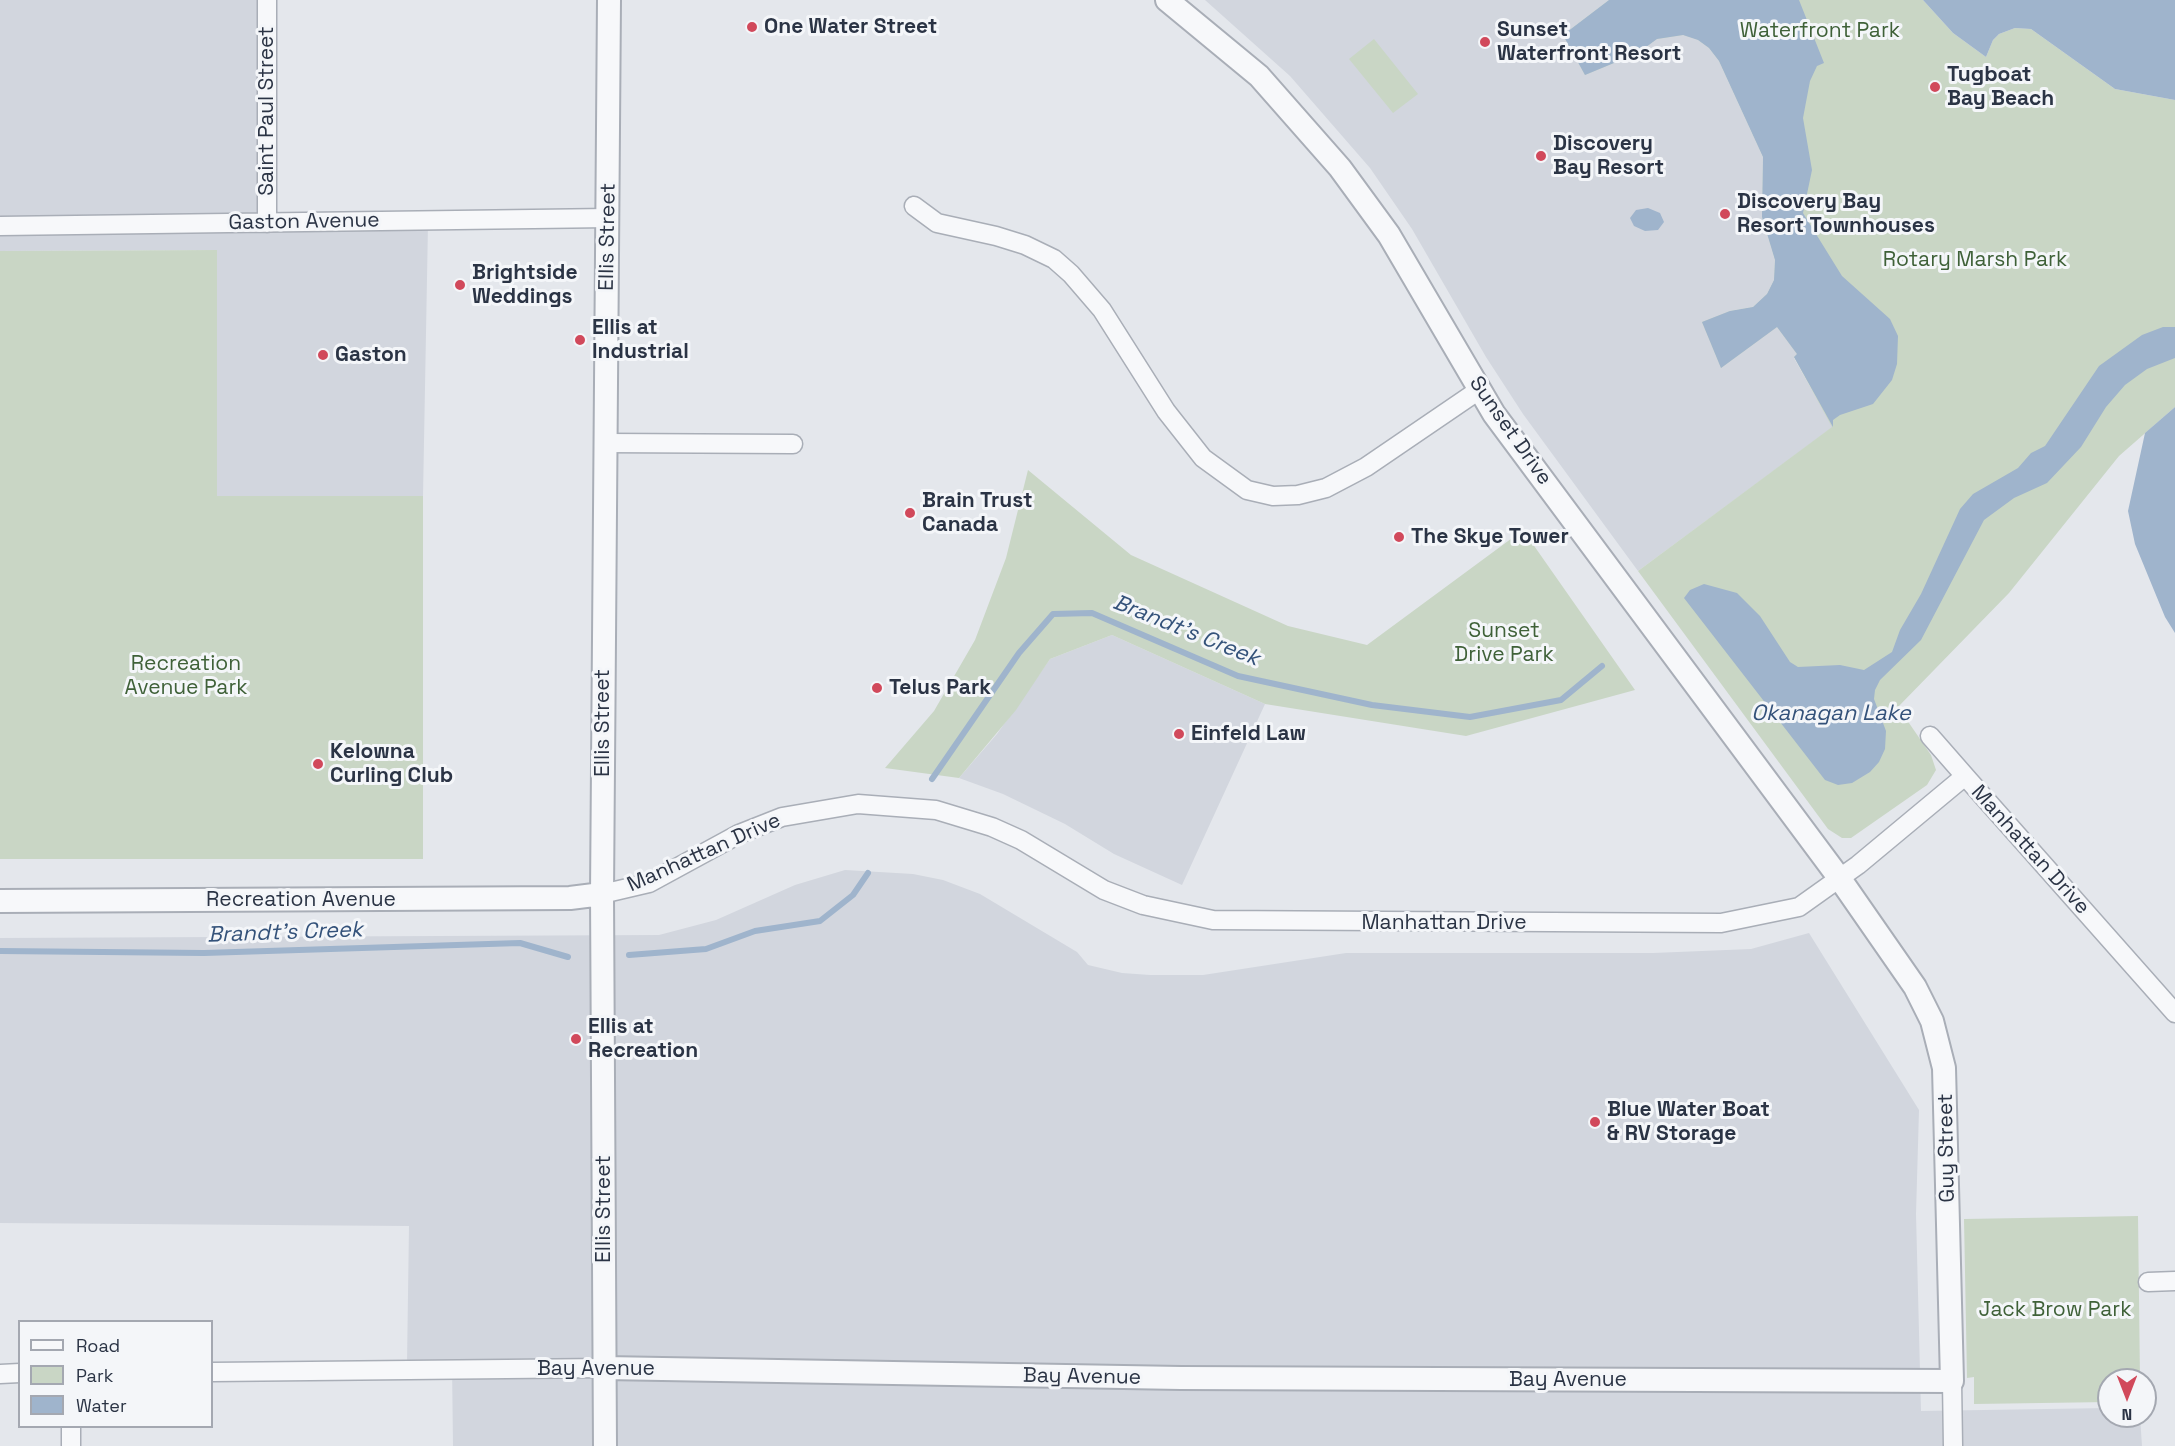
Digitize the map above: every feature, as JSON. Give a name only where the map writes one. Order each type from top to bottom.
[{"type":"street","name":"Saint Paul Street","points":[[267,0],[267,223]]},
{"type":"street","name":"Ellis Street","points":[[605,1446],[602,894],[609,0]]},
{"type":"street","name":"Sunset Drive","points":[[1167,0],[1259,76],[1340,168],[1389,235],[1479,390],[1617,581],[1840,879]]},
{"type":"street","points":[[914,206],[937,224],[996,236],[1025,245],[1054,260],[1071,274],[1102,310],[1166,411],[1203,458],[1247,490],[1273,496],[1298,495],[1326,488],[1366,467],[1479,390]]},
{"type":"street","name":"Gaston Avenue","points":[[0,226],[609,218]]},
{"type":"street","points":[[605,443],[792,444]]},
{"type":"street","points":[[1930,736],[1965,776]]},
{"type":"street","name":"Manhattan Drive","points":[[602,894],[649,883],[740,834],[782,817],[858,804],[936,810],[992,827],[1021,840],[1104,890],[1143,905],[1213,920],[1721,923],[1799,907],[1840,879],[1965,776],[2175,1013]]},
{"type":"street","name":"Guy Street","points":[[1840,879],[1915,987],[1932,1021],[1941,1050],[1945,1084],[1953,1446]]},
{"type":"street","name":"Recreation Avenue","points":[[0,901],[559,898],[602,894]]},
{"type":"street","points":[[2148,1281],[2175,1281]]},
{"type":"street","name":"Bay Avenue","points":[[213,1372],[605,1368],[1193,1378],[1952,1381]]},
{"type":"street","points":[[0,1374],[18,1373]]},
{"type":"street","points":[[71,1428],[71,1446]]},
{"type":"shaded area","points":[[0,0],[275,0],[274,221],[428,224],[423,496],[217,497],[217,250],[0,251]]},
{"type":"shaded area","points":[[1205,0],[1609,0],[1563,35],[1638,53],[1657,39],[1669,35],[1683,35],[1698,40],[1709,48],[1719,61],[1763,157],[1762,217],[1775,260],[1774,280],[1767,294],[1753,307],[1730,311],[1777,327],[1798,354],[1794,358],[1833,427],[1638,571],[1523,414],[1486,357],[1412,229],[1370,168],[1290,76]]},
{"type":"shaded area","points":[[1112,635],[1265,704],[1182,885],[1114,854],[1065,824],[1003,794],[959,778],[997,734],[1050,659]]},
{"type":"shaded area","points":[[845,870],[913,874],[943,880],[980,894],[1077,952],[1088,965],[1122,973],[1150,975],[1203,975],[1346,953],[1653,953],[1751,949],[1809,933],[1919,1110],[1916,1214],[1921,1411],[2097,1408],[2097,1428],[2141,1428],[2142,1446],[453,1446],[452,1364],[407,1363],[409,1226],[0,1223],[0,938],[659,935],[716,920],[795,885]]},
{"type":"green space","name":"Rotary Marsh Park","points":[[1609,0],[1923,0],[1953,33],[1986,57],[1993,40],[1999,34],[2015,28],[2031,29],[2115,89],[2175,100],[2175,407],[2119,456],[2009,593],[1898,707],[1931,755],[1936,770],[1927,785],[1851,838],[1842,838],[1828,829],[1638,571],[1832,427],[1794,357],[1797,354],[1777,327],[1721,368],[1702,322],[1730,311],[1753,307],[1767,294],[1774,280],[1775,260],[1762,217],[1763,157],[1719,61],[1709,48],[1698,40],[1683,35],[1657,39],[1638,53],[1585,75],[1563,35]]},
{"type":"green space","points":[[1374,39],[1418,94],[1393,113],[1349,59]]},
{"type":"green space","name":"Recreation Avenue Park","points":[[217,250],[217,496],[423,496],[423,859],[0,859],[0,251]]},
{"type":"green space","name":"Sunset Drive Park","points":[[1028,470],[1131,555],[1288,626],[1367,645],[1523,530],[1635,690],[1466,736],[1265,704],[1112,635],[1050,659],[1016,710],[959,778],[885,768],[934,711],[975,640],[1006,558]]},
{"type":"green space","name":"Jack Brow Park","points":[[2138,1216],[2140,1368],[2097,1368],[2097,1402],[1974,1404],[1974,1377],[1967,1378],[1964,1219]]},
{"type":"water","points":[[1609,0],[1799,0],[1824,63],[1817,66],[1810,81],[1803,118],[1812,170],[1803,213],[1842,276],[1890,319],[1898,336],[1897,364],[1892,380],[1873,404],[1840,415],[1833,420],[1833,427],[1794,357],[1797,354],[1777,327],[1721,368],[1702,322],[1730,311],[1753,307],[1767,294],[1774,280],[1775,260],[1762,217],[1763,157],[1719,61],[1709,48],[1698,40],[1683,35],[1657,39],[1638,53],[1585,75],[1563,35]]},
{"type":"water","points":[[1923,0],[2175,0],[2175,100],[2115,89],[2031,29],[2015,28],[1999,34],[1993,40],[1986,57],[1953,33]]},
{"type":"water","points":[[1648,208],[1660,213],[1664,222],[1658,230],[1645,231],[1634,226],[1630,218],[1636,210]]},
{"type":"water","name":"Okanagan Lake","points":[[2163,327],[2175,327],[2175,358],[2147,369],[2125,385],[2106,407],[2081,447],[2047,483],[2014,498],[1984,520],[1921,640],[1880,680],[1875,690],[1874,699],[1886,731],[1885,749],[1879,762],[1870,772],[1852,783],[1838,785],[1825,780],[1684,598],[1690,590],[1704,584],[1737,593],[1760,616],[1790,662],[1798,667],[1840,665],[1864,670],[1892,652],[1900,630],[1921,594],[1960,509],[1973,494],[2018,468],[2031,453],[2045,446],[2099,366],[2142,335]]},
{"type":"water","points":[[2175,407],[2175,633],[2165,617],[2135,544],[2128,511],[2145,433]]},
{"type":"waterway","name":"Brandt's Creek","points":[[932,779],[1019,653],[1053,614],[1092,613],[1238,676],[1372,705],[1470,717],[1561,700],[1602,666]]},
{"type":"waterway","name":"Brandt's Creek","points":[[629,955],[706,949],[755,931],[820,921],[853,895],[868,873]]},
{"type":"waterway","name":"Brandt's Creek","points":[[0,951],[204,953],[520,943],[568,957]]},
{"type":"place","name":"One Water Street","points":[[752,27]]},
{"type":"place","name":"Sunset Waterfront Resort","points":[[1485,42]]},
{"type":"place","name":"Tugboat Bay Beach","points":[[1935,87]]},
{"type":"place","name":"Discovery Bay Resort","points":[[1541,156]]},
{"type":"place","name":"Discovery Bay Resort Townhouses","points":[[1725,214]]},
{"type":"place","name":"Brightside Weddings","points":[[460,285]]},
{"type":"place","name":"Ellis at Industrial","points":[[580,340]]},
{"type":"place","name":"Gaston","points":[[323,355]]},
{"type":"place","name":"Brain Trust Canada","points":[[910,513]]},
{"type":"place","name":"The Skye Tower","points":[[1399,537]]},
{"type":"place","name":"Telus Park","points":[[877,688]]},
{"type":"place","name":"Einfeld Law","points":[[1179,734]]},
{"type":"place","name":"Kelowna Curling Club","points":[[318,764]]},
{"type":"place","name":"Ellis at Recreation","points":[[576,1039]]},
{"type":"place","name":"Blue Water Boat & RV Storage","points":[[1595,1122]]},
{"type":"park label","name":"Waterfront Park","points":[[1820,31]]}]
